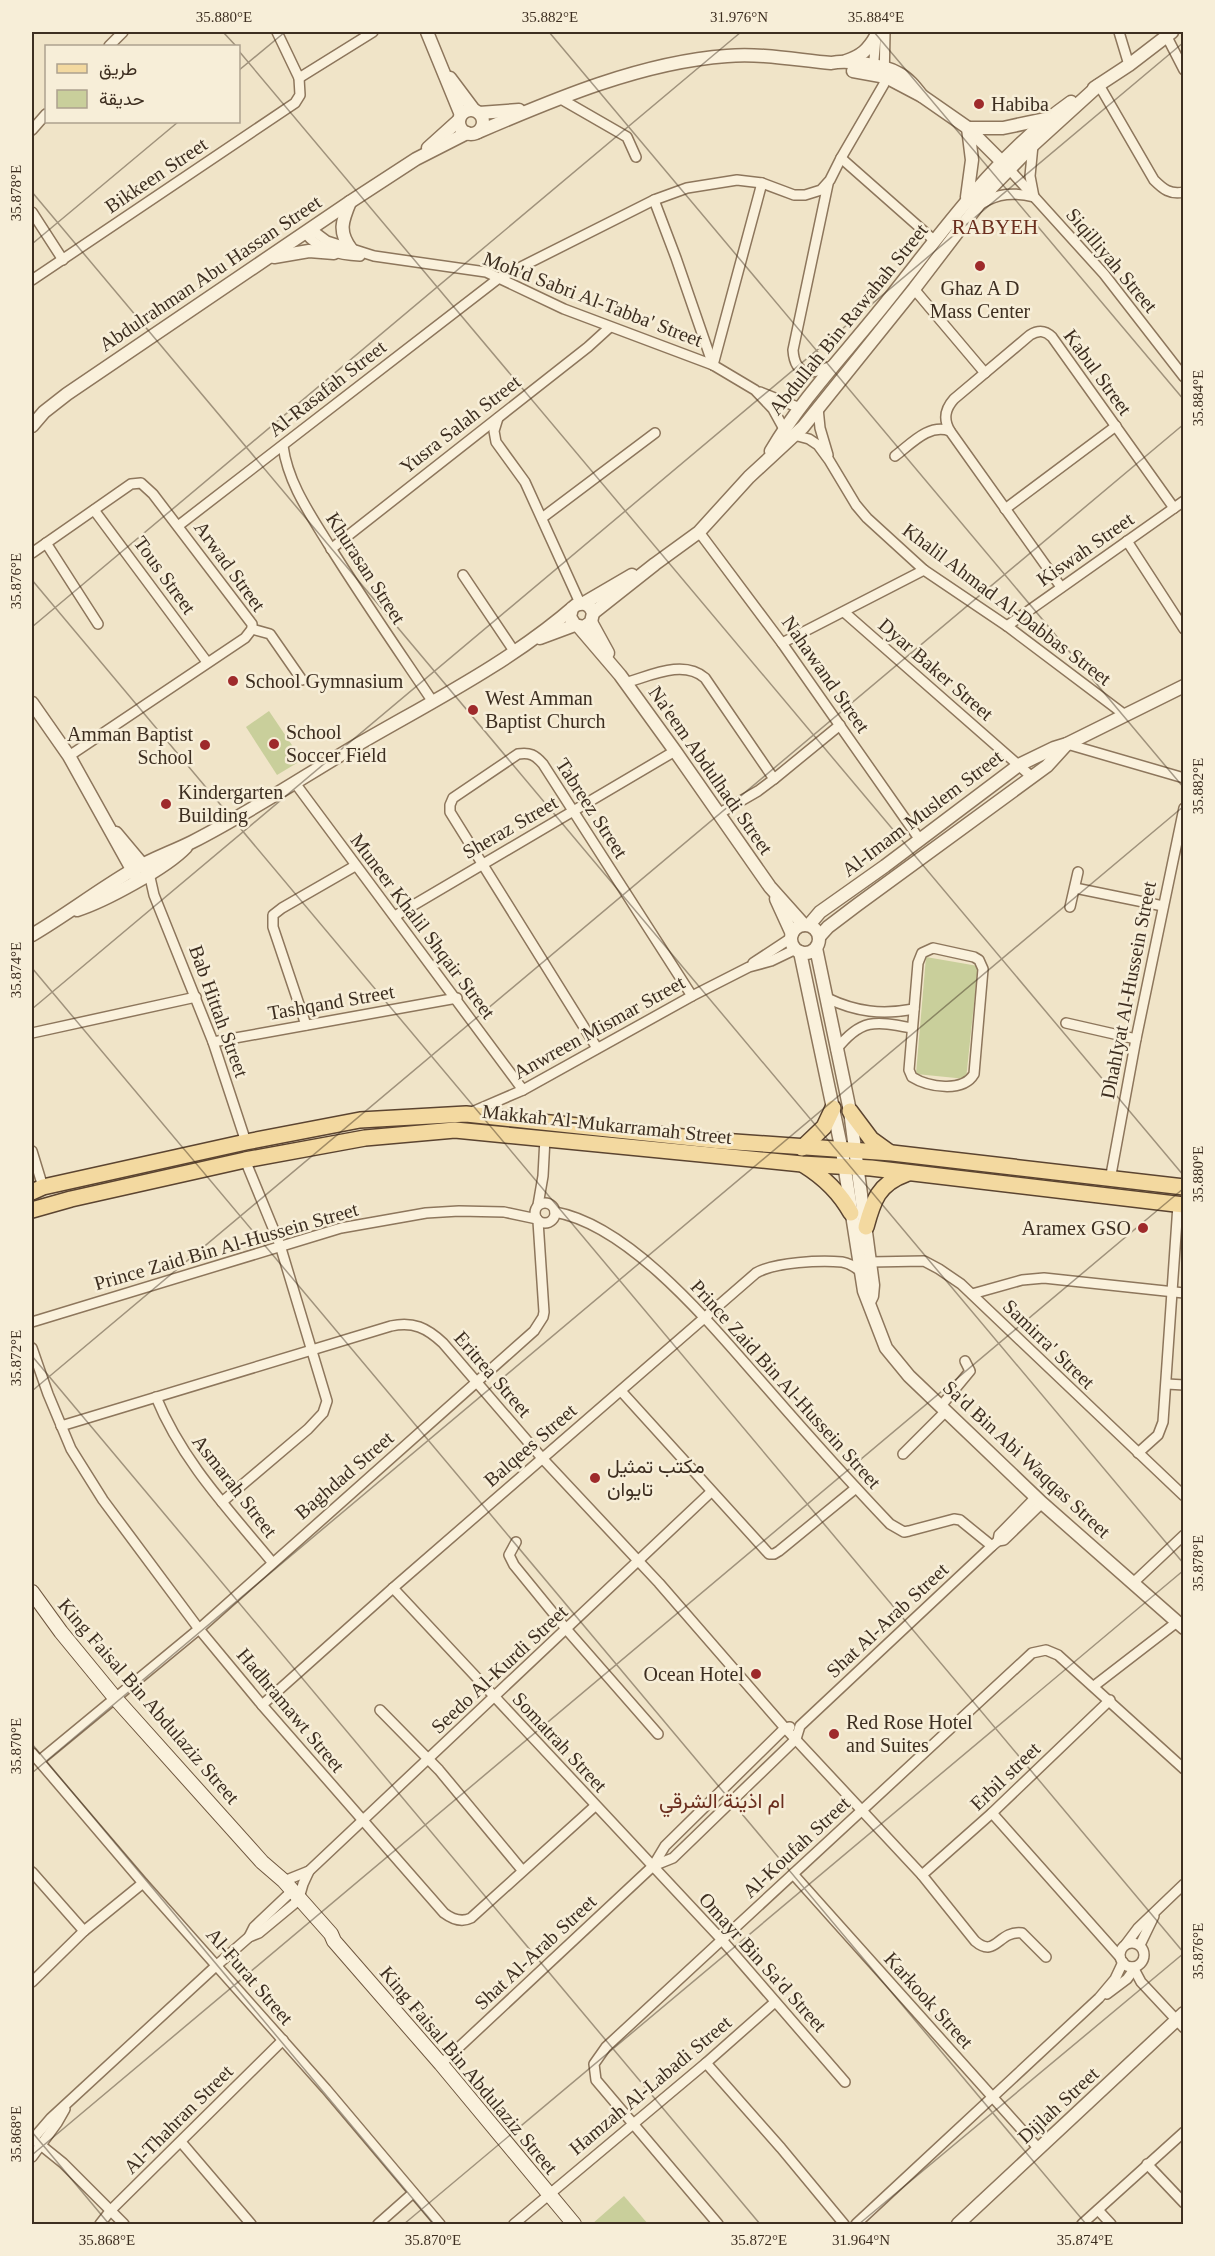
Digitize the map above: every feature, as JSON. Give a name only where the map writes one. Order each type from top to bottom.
[{"type":"main road","points":[[802,1148],[824,1127],[833,1108]]},
{"type":"main road","points":[[850,1111],[871,1140],[892,1153]]},
{"type":"main road","name":"Makkah Al-Mukarramah Street","points":[[37,1190],[246,1142],[360,1120],[466,1114],[802,1148],[906,1174],[1181,1205]]},
{"type":"main road","name":"Makkah Al-Mukarramah Street","points":[[32,1210],[71,1198],[245,1160],[365,1138],[455,1130],[802,1164],[892,1153],[1184,1187]]},
{"type":"main road","points":[[802,1164],[826,1181],[845,1202],[851,1213]]},
{"type":"main road","points":[[866,1227],[880,1189],[891,1180],[906,1174]]},
{"type":"main road","name":"King Faisal Bin Abdulaziz Street","points":[[32,1592],[72,1646],[116,1699],[291,1894],[327,1938],[334,1941],[441,2064],[574,2224]]},
{"type":"street","points":[[110,45],[123,32]]},
{"type":"street","points":[[277,32],[299,78],[373,32]]},
{"type":"street","points":[[427,32],[460,118],[460,128],[472,133],[483,125],[482,117],[443,69]]},
{"type":"street","points":[[1119,32],[1129,65]]},
{"type":"street","points":[[845,61],[864,53],[879,33]]},
{"type":"street","points":[[838,363],[809,373],[796,365],[793,350],[828,183],[880,93],[879,33]]},
{"type":"street","points":[[1170,34],[1184,70]]},
{"type":"street","name":"Abdullah Bin Rawahah Street","points":[[789,432],[800,408],[935,241],[1049,118],[1129,65],[1170,34]]},
{"type":"street","name":"Abdulrahman Abu Hassan Street","points":[[32,426],[38,410],[67,394],[416,159],[472,133],[631,75],[696,59],[729,55],[831,63],[845,61],[906,79],[922,96],[968,128],[1005,165]]},
{"type":"street","name":"Abdulrahman Abu Hassan Street","points":[[831,63],[839,68],[879,72]]},
{"type":"street","name":"Bikkeen Street","points":[[32,280],[289,109],[300,95],[299,78]]},
{"type":"street","points":[[1100,85],[1154,180],[1163,190],[1177,194],[1184,192]]},
{"type":"street","name":"Abdullah Bin Rawahah Street","points":[[1005,165],[1033,145],[1100,85]]},
{"type":"street","points":[[561,99],[627,137],[636,157]]},
{"type":"street","name":"Abdulrahman Abu Hassan Street","points":[[477,112],[536,108]]},
{"type":"street","points":[[460,118],[467,111],[477,112]]},
{"type":"street","points":[[33,126],[45,115]]},
{"type":"street","name":"Abdulrahman Abu Hassan Street","points":[[416,159],[460,118]]},
{"type":"street","points":[[1033,145],[1030,176],[1034,197],[1019,193],[1004,194],[971,204],[972,171],[968,128],[1003,128],[1049,118]]},
{"type":"street","points":[[841,158],[935,241]]},
{"type":"street","name":"Siqilliyah Street","points":[[1005,165],[1104,274],[1184,377]]},
{"type":"street","name":"Al-Rasafah Street","points":[[178,526],[499,278],[654,200],[687,188],[737,180],[762,183],[795,195],[805,195],[821,189],[828,183]]},
{"type":"street","points":[[713,365],[762,183]]},
{"type":"street","points":[[654,200],[713,365]]},
{"type":"street","points":[[350,202],[341,229],[351,249]]},
{"type":"street","name":"Abdullah Bin Rawahah Street","points":[[592,618],[655,564],[699,532],[764,463],[789,432],[818,408],[914,289],[971,204]]},
{"type":"street","points":[[32,212],[63,260]]},
{"type":"street","name":"Moh'd Sabri Al-Tabba' Street","points":[[308,231],[327,241],[374,256]]},
{"type":"street","name":"Moh'd Sabri Al-Tabba' Street","points":[[308,231],[316,245],[334,253],[374,256],[486,272],[530,294],[610,327],[713,365],[755,390],[800,408]]},
{"type":"street","points":[[269,258],[309,251],[334,253]]},
{"type":"street","points":[[914,289],[985,373]]},
{"type":"street","name":"Yusra Salah Street","points":[[331,549],[610,327]]},
{"type":"street","name":"Kabul Street","points":[[950,431],[945,417],[949,404],[1034,332],[1044,331],[1052,337],[1174,508]]},
{"type":"street","name":"Moh'd Sabri Al-Tabba' Street","points":[[755,390],[773,409],[789,432]]},
{"type":"street","name":"Khalil Ahmad Al-Dabbas Street","points":[[818,408],[820,428],[829,460]]},
{"type":"street","points":[[498,418],[494,431],[496,442],[525,482],[579,605]]},
{"type":"street","points":[[1005,509],[1116,426]]},
{"type":"street","points":[[895,456],[928,432],[941,429],[950,431],[1061,587]]},
{"type":"street","name":"Khalil Ahmad Al-Dabbas Street","points":[[789,432],[809,438],[818,446],[829,460],[850,497],[867,518],[924,570],[1007,626],[1125,715]]},
{"type":"street","points":[[542,518],[655,433]]},
{"type":"street","name":"Khurasan Street","points":[[283,446],[284,459],[295,487],[331,549],[433,702]]},
{"type":"street","name":"Arwad Street","points":[[32,554],[131,484],[141,483],[178,526],[248,618],[252,629],[245,638],[69,756]]},
{"type":"street","name":"Kiswah Street","points":[[1007,626],[1184,501]]},
{"type":"street","name":"Tous Street","points":[[94,510],[207,662]]},
{"type":"street","name":"Nahawand Street","points":[[699,532],[782,643],[920,840]]},
{"type":"street","points":[[1127,541],[1184,629]]},
{"type":"street","points":[[46,543],[98,624]]},
{"type":"street","name":"Abdullah Bin Rawahah Street","points":[[32,935],[71,912],[93,894],[140,872],[433,702],[519,648],[579,605],[655,564]]},
{"type":"street","points":[[782,643],[924,570]]},
{"type":"street","points":[[463,575],[519,648]]},
{"type":"street","points":[[579,605],[589,605],[592,618],[588,625],[577,626],[570,617],[579,605]]},
{"type":"street","name":"Dyar Baker Street","points":[[844,612],[1032,777]]},
{"type":"street","name":"Na'eem Abdulhadi Street","points":[[592,618],[622,679]]},
{"type":"street","name":"Abdullah Bin Rawahah Street","points":[[519,648],[577,626]]},
{"type":"street","name":"Na'eem Abdulhadi Street","points":[[577,626],[622,679],[720,813],[770,887],[806,925]]},
{"type":"street","points":[[252,629],[270,634],[302,680]]},
{"type":"street","points":[[622,679],[681,668],[698,672],[705,678],[774,779]]},
{"type":"street","name":"Al-Imam Muslem Street","points":[[806,925],[820,912],[1019,765],[1184,686]]},
{"type":"street","points":[[32,703],[69,756],[111,828],[116,842],[140,872]]},
{"type":"street","points":[[720,813],[758,791],[840,725]]},
{"type":"street","points":[[1067,744],[1184,778]]},
{"type":"street","name":"Al-Imam Muslem Street","points":[[818,942],[857,905],[1047,766],[1067,744]]},
{"type":"street","name":"Sheraz Street","points":[[395,916],[675,751]]},
{"type":"street","name":"Tabreez Street","points":[[597,1048],[452,817],[450,805],[453,798],[505,761],[526,752],[532,754],[543,764],[692,996]]},
{"type":"street","name":"Muneer Khalil Shqair Street","points":[[295,783],[355,866],[457,998],[523,1090]]},
{"type":"street","name":"DhahIyat Al-Hussein Street","points":[[1110,1180],[1136,1039],[1184,808]]},
{"type":"street","points":[[306,1025],[273,927],[273,915],[355,866]]},
{"type":"street","name":"Bab Hittah Street","points":[[140,872],[154,895],[196,997],[246,1142]]},
{"type":"street","points":[[1070,907],[1078,872]]},
{"type":"street","name":"Na'eem Abdulhadi Street","points":[[770,887],[795,943],[833,1108],[850,1159]]},
{"type":"street","points":[[1075,888],[1163,906]]},
{"type":"street","points":[[818,942],[809,952],[795,943],[796,928],[806,925],[816,929],[836,1050],[850,1111],[850,1159]]},
{"type":"street","name":"Anwreen Mismar Street","points":[[466,1114],[523,1090],[692,996],[795,943]]},
{"type":"street","points":[[933,948],[974,957],[982,963],[974,1074],[967,1084],[943,1086],[912,1077],[909,1070],[912,1028],[918,963],[926,950],[933,948]]},
{"type":"street","points":[[32,1033],[196,997]]},
{"type":"street","name":"Tashqand Street","points":[[213,1042],[457,998]]},
{"type":"street","points":[[827,998],[859,1011],[884,1013],[914,1009]]},
{"type":"street","points":[[836,1050],[850,1033],[872,1023],[912,1028]]},
{"type":"street","points":[[1066,1023],[1136,1039]]},
{"type":"street","points":[[543,1176],[550,1203],[555,1212],[553,1219],[541,1221],[535,1214],[543,1176],[545,1138]]},
{"type":"street","points":[[32,1151],[37,1190]]},
{"type":"street","name":"Sa'd Bin Abi Waqqas Street","points":[[850,1159],[851,1213],[857,1254],[865,1266]]},
{"type":"street","name":"Sa'd Bin Abi Waqqas Street","points":[[850,1159],[866,1227],[865,1297],[869,1302],[880,1337],[891,1355],[1039,1500],[1180,1625]]},
{"type":"street","points":[[222,1502],[308,1429],[327,1407],[327,1394],[280,1245],[245,1160]]},
{"type":"street","points":[[537,1206],[544,1202],[550,1203]]},
{"type":"street","points":[[1138,1453],[1154,1440],[1161,1430],[1167,1384],[1181,1205]]},
{"type":"street","name":"Prince Zaid Bin Al-Hussein Street","points":[[32,1322],[314,1234],[382,1220],[437,1212],[504,1212],[537,1206]]},
{"type":"street","name":"Prince Zaid Bin Al-Hussein Street","points":[[504,1212],[541,1221]]},
{"type":"street","name":"Prince Zaid Bin Al-Hussein Street","points":[[555,1212],[584,1221],[632,1251],[654,1268],[704,1318],[890,1524],[899,1530],[909,1531],[954,1519],[966,1523],[995,1544]]},
{"type":"street","name":"Baghdad Street","points":[[39,1761],[199,1629],[534,1331],[543,1317],[541,1221]]},
{"type":"street","name":"Balqees Street","points":[[843,1262],[857,1254]]},
{"type":"street","name":"Samirra' Street","points":[[865,1266],[915,1260],[929,1263],[972,1294],[1184,1496]]},
{"type":"street","name":"Balqees Street","points":[[262,1705],[393,1588],[756,1273],[783,1264],[843,1262],[865,1266]]},
{"type":"street","points":[[972,1294],[1022,1280],[1044,1278],[1184,1293]]},
{"type":"street","name":"Eritrea Street","points":[[61,1426],[391,1326],[409,1323],[431,1332],[785,1728],[922,1875],[962,1926],[983,1948],[987,1948],[1010,1934],[1019,1933],[1046,1957]]},
{"type":"street","name":"Hadhramawt Street","points":[[32,1348],[61,1426],[77,1460],[92,1483],[199,1629],[262,1705],[444,1913],[455,1920],[471,1918],[595,1806]]},
{"type":"street","points":[[903,1454],[943,1408],[970,1371],[965,1361]]},
{"type":"street","points":[[1167,1384],[1184,1385]]},
{"type":"street","points":[[621,1391],[769,1554],[779,1551],[856,1488]]},
{"type":"street","name":"Asmarah Street","points":[[156,1397],[180,1447],[272,1562]]},
{"type":"street","name":"Seedo Al-Kurdi Street","points":[[291,1894],[309,1871],[711,1492]]},
{"type":"street","name":"Shat Al-Arab Street","points":[[653,1866],[673,1858],[796,1738],[800,1726],[995,1544],[1004,1540],[1039,1500]]},
{"type":"street","points":[[1134,1583],[1184,1535]]},
{"type":"street","points":[[516,1542],[510,1551],[510,1560],[567,1630],[658,1734]]},
{"type":"street","name":"Somatrah Street","points":[[393,1588],[653,1866]]},
{"type":"street","points":[[1094,1686],[1180,1625]]},
{"type":"street","name":"Al-Koufah Street","points":[[718,2224],[596,2080],[594,2064],[606,2047],[1032,1653],[1038,1650],[1052,1651],[1110,1700],[1184,1769]]},
{"type":"street","name":"Erbil street","points":[[922,1875],[992,1813],[1110,1700]]},
{"type":"street","points":[[380,1710],[429,1759],[522,1870]]},
{"type":"street","points":[[785,1728],[800,1726]]},
{"type":"street","name":"Shat Al-Arab Street","points":[[441,2064],[653,1866],[665,1846],[785,1728]]},
{"type":"street","name":"Al-Furat Street","points":[[32,1752],[440,2224]]},
{"type":"street","points":[[992,1813],[1137,1977],[1181,2020]]},
{"type":"street","name":"Omayr Bin Sa'd Street","points":[[653,1866],[722,1940],[845,2082]]},
{"type":"street","name":"Seedo Al-Kurdi Street","points":[[291,1894],[303,1884],[309,1871]]},
{"type":"street","points":[[32,1872],[84,1931]]},
{"type":"street","name":"Karkook Street","points":[[793,1874],[1039,2149]]},
{"type":"street","points":[[32,1982],[84,1931],[143,1883]]},
{"type":"street","points":[[856,2224],[1099,1998],[1127,1979],[1132,1972],[1121,1950],[1138,1928],[1184,1884]]},
{"type":"street","points":[[124,2224],[42,2144],[32,2139],[51,2118],[66,2107],[249,1937],[254,1927],[291,1894]]},
{"type":"street","points":[[1140,1945],[1156,1911]]},
{"type":"street","points":[[1101,1936],[1126,1945],[1134,1942],[1140,1945],[1144,1951],[1142,1962],[1144,1977],[1150,1990]]},
{"type":"street","points":[[1127,1963],[1142,1962]]},
{"type":"street","name":"Hamzah Al-Labadi Street","points":[[514,2224],[775,2002]]},
{"type":"street","name":"Dijlah Street","points":[[958,2224],[1181,2020]]},
{"type":"street","name":"Al-Thahran Street","points":[[100,2224],[111,2210],[283,2040]]},
{"type":"street","points":[[706,2063],[782,2148],[844,2224]]},
{"type":"street","points":[[32,2157],[62,2117],[66,2107]]},
{"type":"street","points":[[1082,2224],[1184,2132]]},
{"type":"street","points":[[181,2142],[251,2224]]},
{"type":"street","points":[[1147,2164],[1184,2203]]},
{"type":"street","points":[[378,2224],[413,2193]]},
{"type":"street","points":[[1098,2210],[1111,2224]]},
{"type":"green space","name":"School Soccer Field","points":[[269,711],[302,760],[277,775],[246,727]]},
{"type":"green space","points":[[926,957],[978,966],[966,1079],[916,1074]]},
{"type":"green space","points":[[624,2196],[648,2224],[592,2224]]},
{"type":"place","name":"Habiba","points":[[979,104]]},
{"type":"place","name":"Ghaz A D Mass Center","points":[[980,266]]},
{"type":"place","name":"School Gymnasium","points":[[233,681]]},
{"type":"place","name":"West Amman Baptist Church","points":[[473,710]]},
{"type":"place","name":"School Soccer Field","points":[[274,744]]},
{"type":"place","name":"Amman Baptist School","points":[[205,745]]},
{"type":"place","name":"Kindergarten Building","points":[[166,804]]},
{"type":"place","name":"Aramex GSO","points":[[1143,1228]]},
{"type":"place","name":"مكتب تمثيل تايوان","points":[[595,1478]]},
{"type":"place","name":"Ocean Hotel","points":[[756,1674]]},
{"type":"place","name":"Red Rose Hotel and Suites","points":[[834,1734]]},
{"type":"district","name":"RABYEH","points":[[995,227]]},
{"type":"district","name":"ام اذينة الشرقي","points":[[722,1801]]}]
